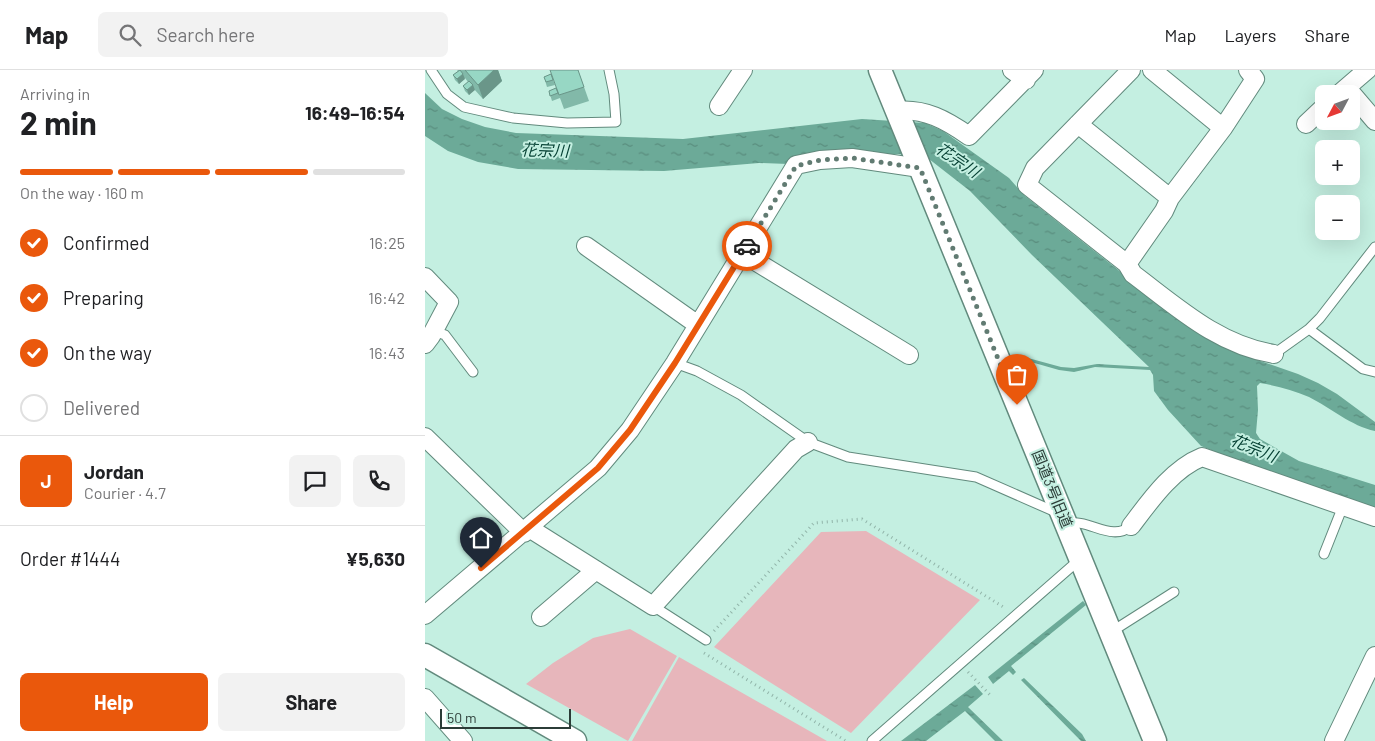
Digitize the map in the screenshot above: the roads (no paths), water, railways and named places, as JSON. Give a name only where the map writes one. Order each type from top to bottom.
[{"type":"street","points":[[719,106],[743,70]]},
{"type":"street","name":"国道3号旧道","points":[[880,70],[1155,741]]},
{"type":"street","points":[[1131,70],[1035,168],[1027,185],[1127,264],[1133,274],[1218,336],[1253,350],[1274,354]]},
{"type":"street","points":[[1152,70],[1223,128]]},
{"type":"street","points":[[1127,264],[1164,211],[1169,198],[1223,128],[1255,79],[1248,70]]},
{"type":"street","points":[[1350,85],[1367,70]]},
{"type":"street","points":[[897,113],[914,109],[947,120],[969,136],[1024,73]]},
{"type":"street","points":[[1360,107],[1375,121]]},
{"type":"street","points":[[1306,124],[1315,116]]},
{"type":"street","points":[[1078,124],[1169,198]]},
{"type":"street","points":[[425,615],[598,468],[630,430],[675,363],[796,166],[820,160],[852,158],[919,165]]},
{"type":"street","points":[[585,246],[698,325]]},
{"type":"street","points":[[742,253],[909,355]]},
{"type":"street","points":[[425,277],[449,302],[429,338]]},
{"type":"street","points":[[425,437],[526,531],[596,570],[653,606],[797,448],[809,442]]},
{"type":"street","points":[[1131,526],[1157,492],[1202,457],[1375,517]]},
{"type":"street","points":[[541,617],[596,570]]},
{"type":"street","points":[[425,655],[575,741]]},
{"type":"street","points":[[1334,741],[1375,656]]},
{"type":"street","points":[[425,698],[463,741]]},
{"type":"lane","points":[[431,70],[447,94],[464,107],[513,118],[567,123],[616,122],[614,94],[609,70]]},
{"type":"lane","points":[[1274,354],[1309,329],[1320,318],[1375,247]]},
{"type":"lane","points":[[1309,329],[1363,369],[1375,372]]},
{"type":"lane","points":[[429,338],[445,335],[473,372]]},
{"type":"lane","points":[[675,363],[697,371],[741,395],[809,442],[848,457],[977,478],[1064,519],[1115,532],[1126,530],[1131,526]]},
{"type":"lane","points":[[1324,554],[1343,506]]},
{"type":"lane","points":[[872,741],[1080,558]]},
{"type":"lane","points":[[1110,632],[1174,592]]},
{"type":"lane","points":[[653,606],[706,640]]},
{"type":"water","name":"花宗川","points":[[425,93],[442,109],[462,119],[485,127],[516,133],[683,139],[862,119],[925,123],[943,131],[1009,178],[1025,196],[1195,331],[1229,350],[1318,383],[1337,394],[1375,422],[1375,431],[1366,429],[1309,397],[1285,388],[1260,383],[1257,386],[1258,410],[1256,433],[1260,439],[1299,461],[1375,485],[1375,508],[1279,477],[1201,446],[1168,410],[1154,391],[1153,375],[1150,370],[1095,367],[1074,372],[1059,370],[1017,358],[1017,355],[1061,367],[1074,368],[1097,364],[1149,367],[1032,255],[970,191],[929,159],[899,154],[854,154],[788,164],[759,163],[664,171],[518,169],[478,162],[448,151],[425,136]]},
{"type":"water","points":[[1083,601],[1086,605],[1011,666],[1016,672],[1013,675],[1009,671],[993,684],[988,677]]},
{"type":"water","points":[[1024,678],[1082,734],[1086,741],[1081,741],[1021,680]]},
{"type":"water","points":[[975,685],[983,694],[968,707],[1003,741],[995,741],[965,711],[926,741],[901,741]]}]
